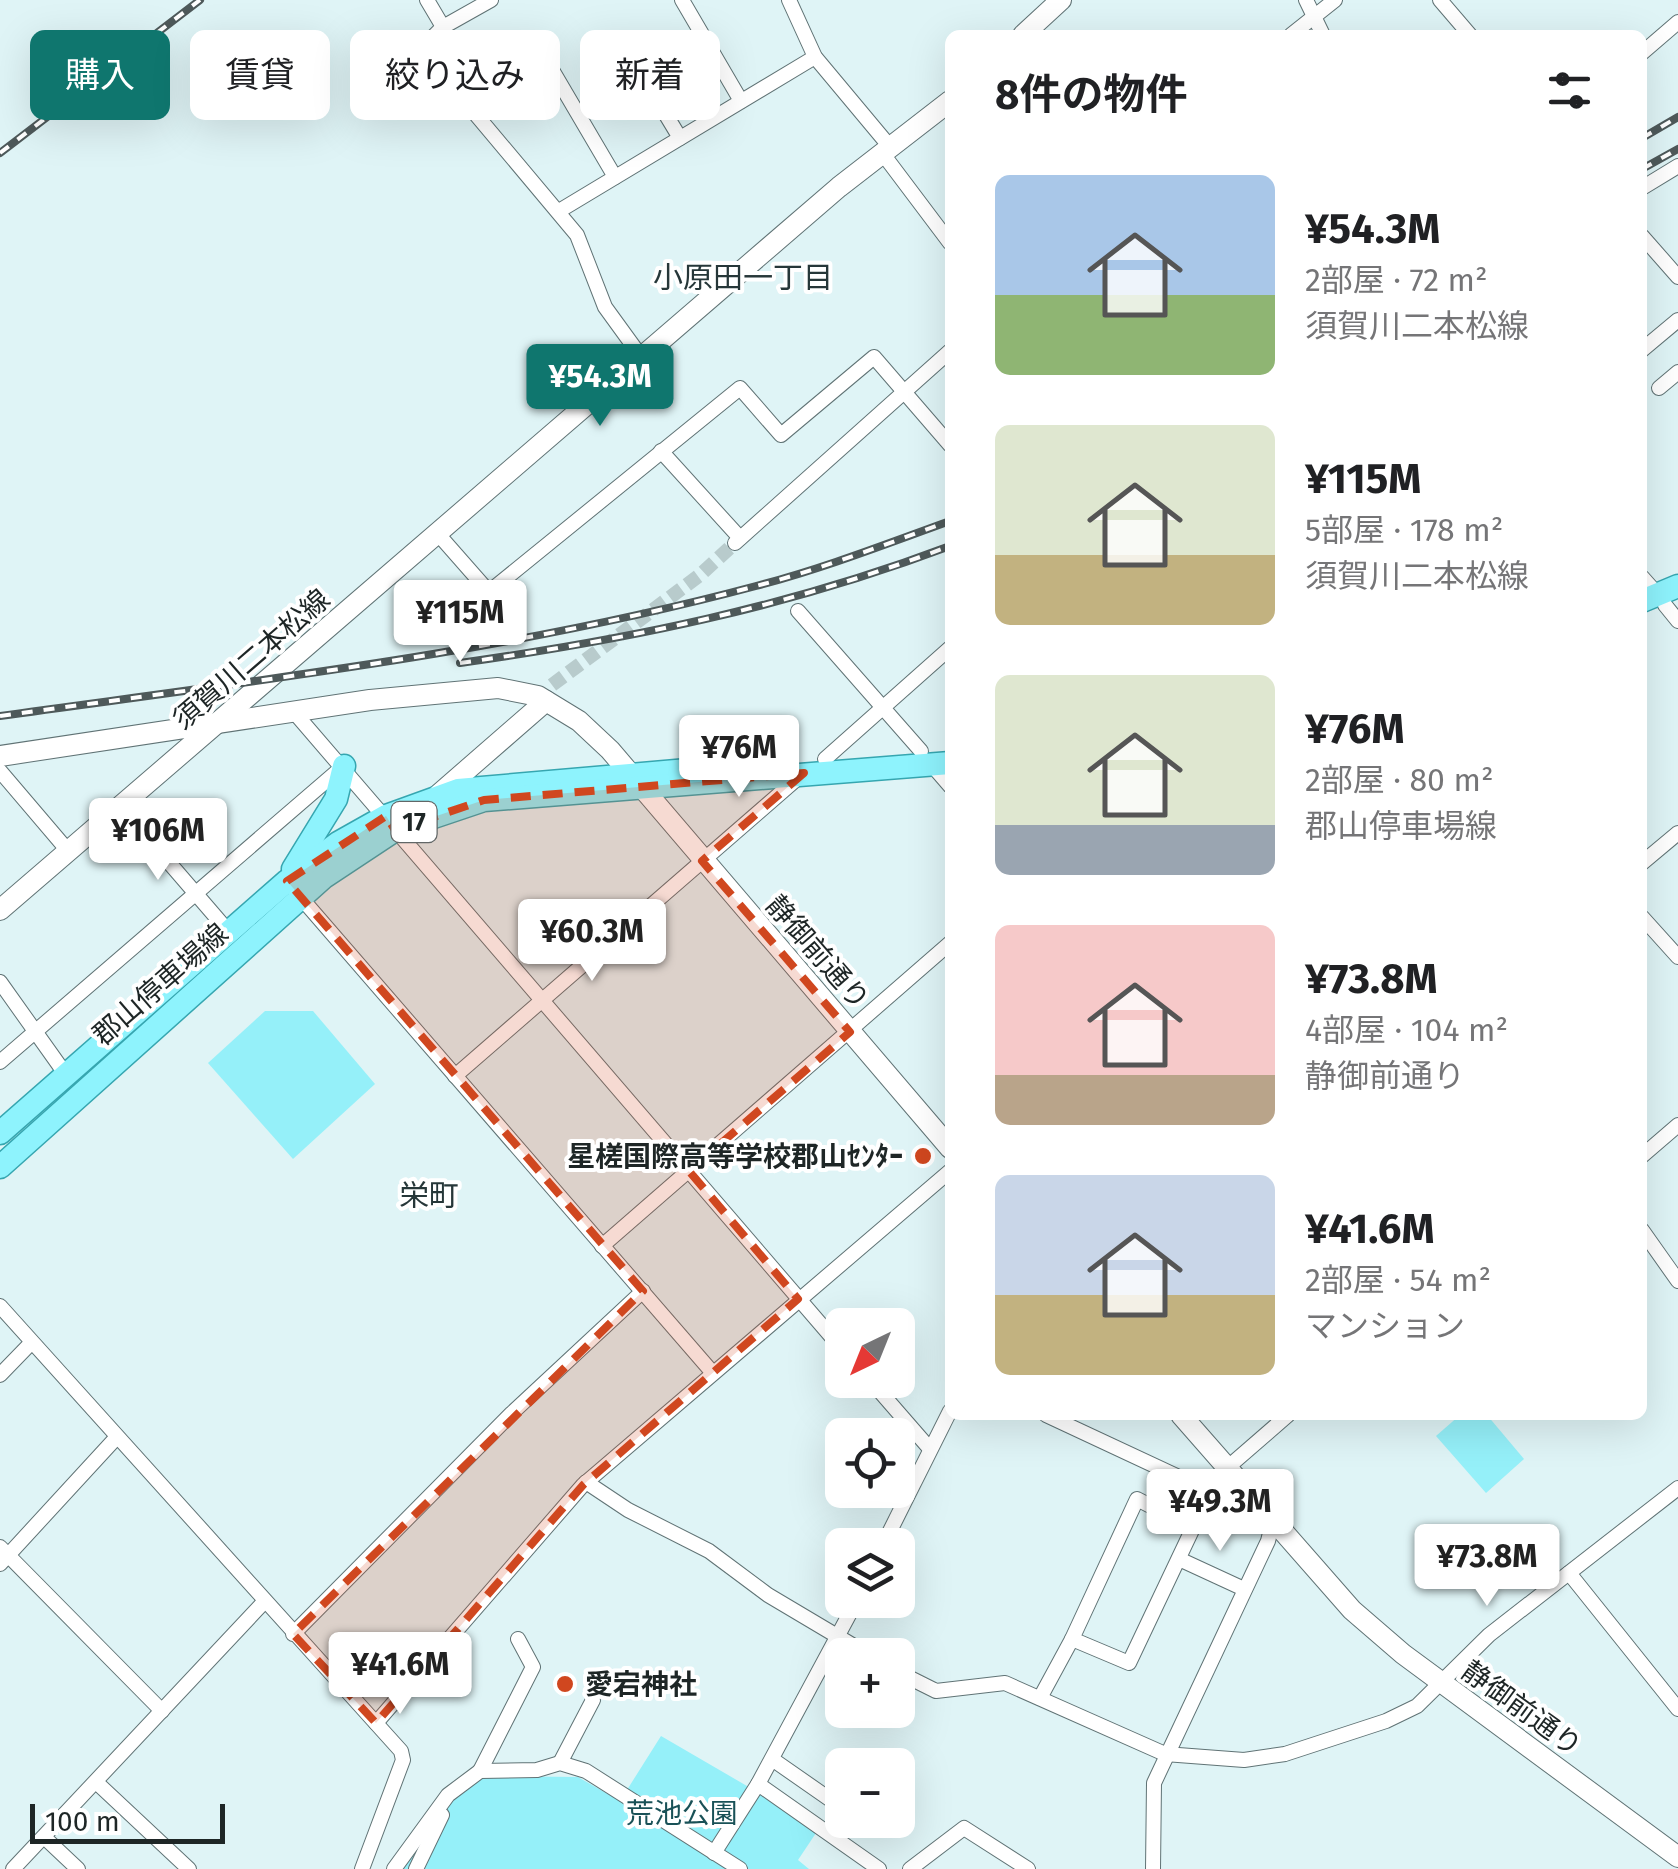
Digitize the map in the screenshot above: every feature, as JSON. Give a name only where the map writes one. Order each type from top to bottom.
[{"type":"main road","name":"郡山停車場線","points":[[0,1133],[64,1072],[228,930],[347,858],[390,823],[438,795],[506,783],[826,759],[934,760]]},
{"type":"main road","name":"郡山停車場線","points":[[390,823],[484,800],[645,791],[934,760]]},
{"type":"main road","points":[[295,890],[336,799],[344,766]]},
{"type":"main road","name":"郡山停車場線","points":[[0,1167],[295,890]]},
{"type":"street","points":[[427,0],[443,27]]},
{"type":"street","points":[[491,0],[443,27],[421,49],[577,235],[605,307],[642,358]]},
{"type":"street","points":[[682,0],[740,101]]},
{"type":"street","points":[[789,0],[816,57],[945,236]]},
{"type":"street","points":[[1028,30],[1061,0]]},
{"type":"street","points":[[1306,0],[1321,30]]},
{"type":"street","points":[[1297,30],[1335,0]]},
{"type":"street","points":[[1440,0],[1466,30]]},
{"type":"street","points":[[1647,49],[1678,22]]},
{"type":"street","points":[[559,211],[816,57]]},
{"type":"street","points":[[560,84],[615,177]]},
{"type":"street","name":"須賀川二本松線","points":[[0,910],[839,187],[945,105]]},
{"type":"street","points":[[669,120],[680,138]]},
{"type":"street","points":[[1647,185],[1678,166]]},
{"type":"street","points":[[1647,242],[1678,277]]},
{"type":"street","points":[[1647,346],[1678,320]]},
{"type":"street","points":[[661,451],[738,540],[945,355]]},
{"type":"street","points":[[438,534],[490,592],[740,388],[781,435],[874,357],[945,439]]},
{"type":"street","points":[[1659,388],[1678,372]]},
{"type":"street","points":[[798,611],[881,707],[934,760]]},
{"type":"street","points":[[826,759],[945,652]]},
{"type":"street","points":[[69,852],[1,760],[220,722],[476,688],[546,694]]},
{"type":"street","points":[[438,795],[546,694]]},
{"type":"street","name":"静御前通り","points":[[546,694],[594,733],[945,1142]]},
{"type":"street","points":[[294,712],[825,1330]]},
{"type":"street","points":[[0,1062],[344,766]]},
{"type":"street","points":[[455,1076],[804,773]]},
{"type":"street","points":[[122,808],[228,930]]},
{"type":"street","points":[[1647,860],[1678,834]]},
{"type":"street","points":[[295,890],[712,1372]]},
{"type":"street","points":[[1647,923],[1678,957]]},
{"type":"street","points":[[602,1246],[945,947]]},
{"type":"street","points":[[0,982],[64,1072]]},
{"type":"street","points":[[1647,1152],[1678,1125]]},
{"type":"street","points":[[376,1722],[586,1482],[945,1175]]},
{"type":"street","points":[[1647,1237],[1678,1281]]},
{"type":"street","points":[[294,1634],[512,1413],[643,1291]]},
{"type":"street","points":[[0,1306],[263,1603],[376,1722],[404,1760],[362,1869]]},
{"type":"street","points":[[0,1376],[31,1343]]},
{"type":"street","points":[[886,1398],[930,1449]]},
{"type":"street","points":[[892,1528],[945,1420]]},
{"type":"street","points":[[1057,1420],[1273,1520],[1268,1542],[1165,1754],[1150,1803],[1153,1869]]},
{"type":"street","name":"静御前通り","points":[[1185,1420],[1352,1610],[1442,1684],[1678,1857]]},
{"type":"street","points":[[1228,1468],[1282,1420]]},
{"type":"street","points":[[115,1439],[3,1556],[162,1711]]},
{"type":"street","points":[[586,1482],[628,1510],[709,1551],[768,1595],[842,1638]]},
{"type":"street","points":[[915,1681],[936,1692],[1004,1683],[1165,1754],[1244,1760],[1312,1747],[1417,1706],[1489,1636],[1678,1488]]},
{"type":"street","points":[[1040,1698],[1138,1499],[1194,1528],[1129,1663],[1072,1639]]},
{"type":"street","points":[[1178,1559],[1244,1589]]},
{"type":"street","points":[[1569,1573],[1676,1703]]},
{"type":"street","points":[[13,1869],[263,1603]]},
{"type":"street","points":[[714,1853],[772,1760],[848,1618]]},
{"type":"street","points":[[394,1869],[448,1795],[480,1771],[533,1667],[518,1638]]},
{"type":"street","points":[[560,1763],[594,1700]]},
{"type":"street","points":[[772,1760],[825,1795]]},
{"type":"street","points":[[480,1771],[537,1770],[560,1763],[586,1771],[740,1869]]},
{"type":"street","points":[[96,1782],[188,1869]]},
{"type":"street","points":[[758,1784],[879,1869]]},
{"type":"street","points":[[416,1869],[448,1795]]},
{"type":"street","points":[[910,1869],[964,1828],[1028,1869]]},
{"type":"street","points":[[44,1837],[78,1869]]},
{"type":"highlighted area","points":[[804,773],[702,861],[850,1032],[689,1171],[798,1299],[583,1485],[376,1723],[293,1634],[643,1291],[287,881],[386,816],[395,830],[484,800]]},
{"type":"green space","points":[[265,1011],[313,1011],[375,1084],[293,1159],[208,1063]]},
{"type":"green space","points":[[1454,1420],[1491,1420],[1524,1459],[1486,1493],[1436,1436]]},
{"type":"green space","name":"荒池公園","points":[[661,1736],[747,1786],[816,1833],[798,1860],[809,1869],[399,1869],[437,1814],[475,1782],[490,1776],[578,1777],[620,1801]]},
{"type":"tunnel","points":[[552,685],[700,575],[735,543]]},
{"type":"railway","points":[[0,153],[200,0]]},
{"type":"railway","points":[[1647,135],[1678,117]]},
{"type":"railway","points":[[1647,166],[1678,149]]},
{"type":"railway","points":[[0,716],[380,663],[569,629],[781,579],[945,523]]},
{"type":"railway","points":[[460,663],[708,618],[829,587],[945,548]]},
{"type":"place","name":"星槎国際高等学校郡山ｾﾝﾀｰ","points":[[923,1156]]},
{"type":"place","name":"愛宕神社","points":[[565,1684]]},
{"type":"district","name":"小原田一丁目","points":[[743,278]]},
{"type":"district","name":"栄町","points":[[429,1196]]}]
